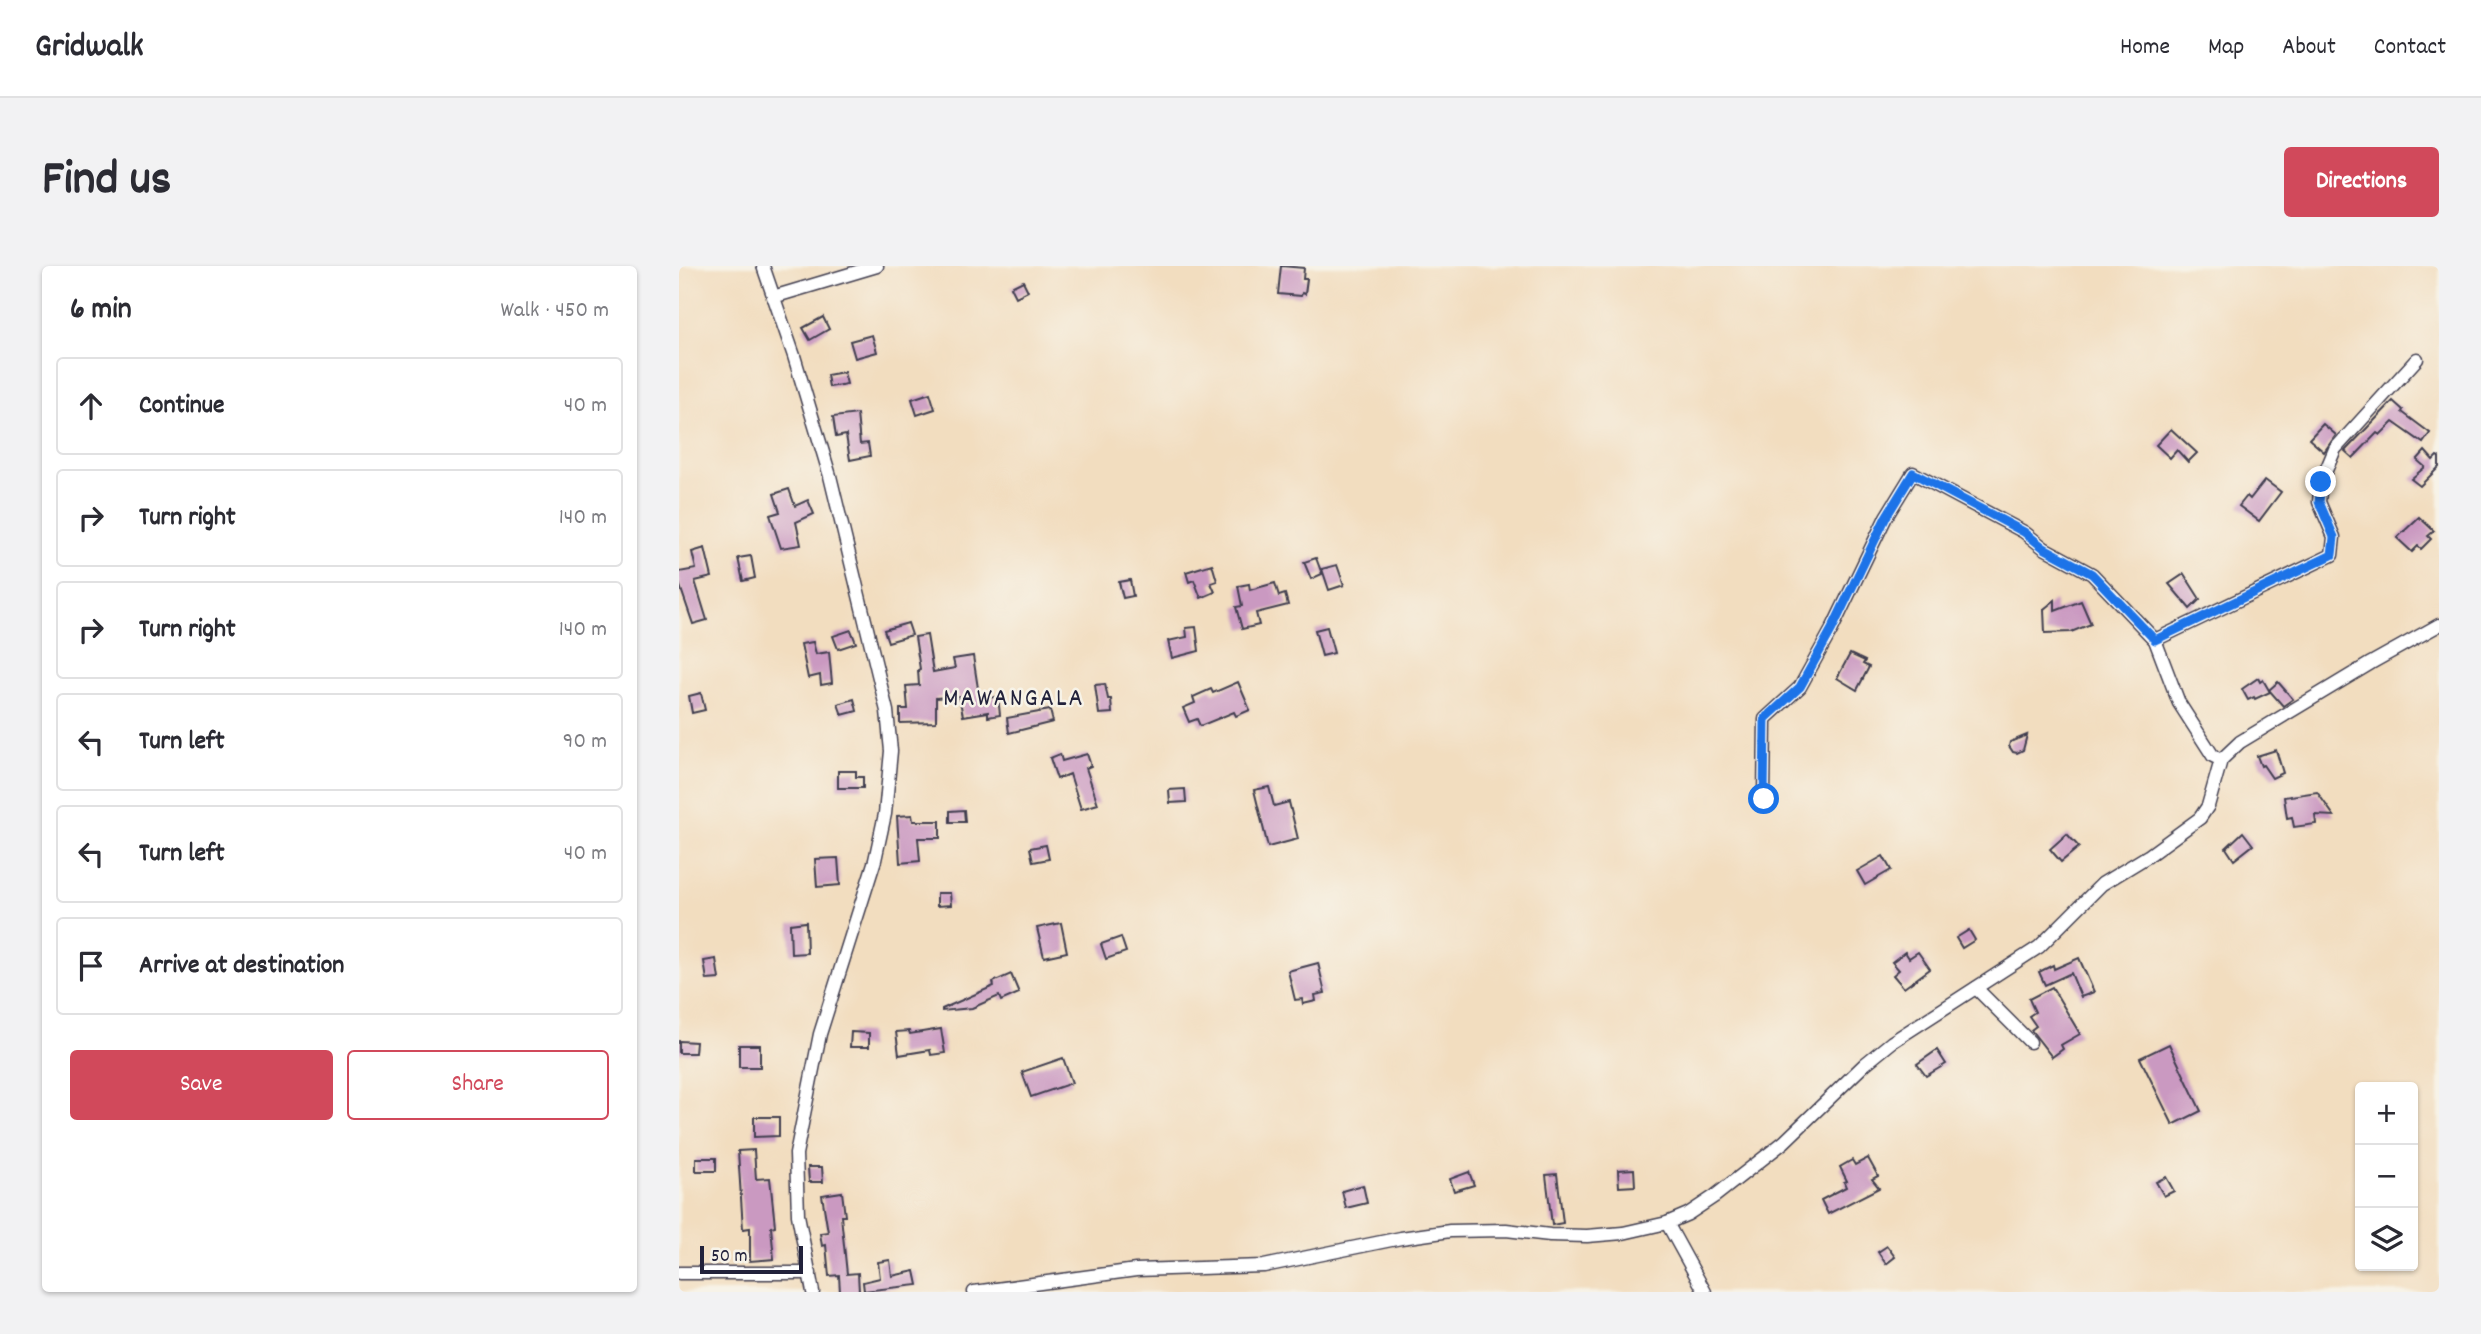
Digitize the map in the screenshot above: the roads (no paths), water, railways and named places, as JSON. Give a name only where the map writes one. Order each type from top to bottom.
[{"type":"street","points":[[763,266],[830,476],[887,711],[891,751],[885,814],[875,860],[820,1034],[796,1154],[798,1215],[813,1292]]},
{"type":"street","points":[[773,297],[877,266]]},
{"type":"street","points":[[2155,640],[2332,555],[2334,537],[2319,502],[2321,482],[2335,449],[2417,359]]},
{"type":"street","points":[[1764,799],[1765,719],[1800,687],[1832,629],[1886,517],[1913,473],[2024,532],[2044,548],[2092,574],[2155,640],[2179,703],[2213,756],[2221,760]]},
{"type":"street","points":[[974,1292],[1136,1270],[1264,1266],[1401,1238],[1450,1231],[1506,1230],[1587,1236],[1623,1233],[1667,1223],[1688,1214],[1784,1142],[1874,1057],[1913,1028],[2039,947],[2102,884],[2148,856],[2200,818],[2208,806],[2221,760],[2240,743],[2439,625]]},
{"type":"street","points":[[1976,988],[2030,1042]]},
{"type":"street","points":[[1667,1223],[1706,1292]]},
{"type":"street","points":[[679,1273],[810,1273]]},
{"type":"district","name":"MAWANGALA","points":[[1014,696]]}]
